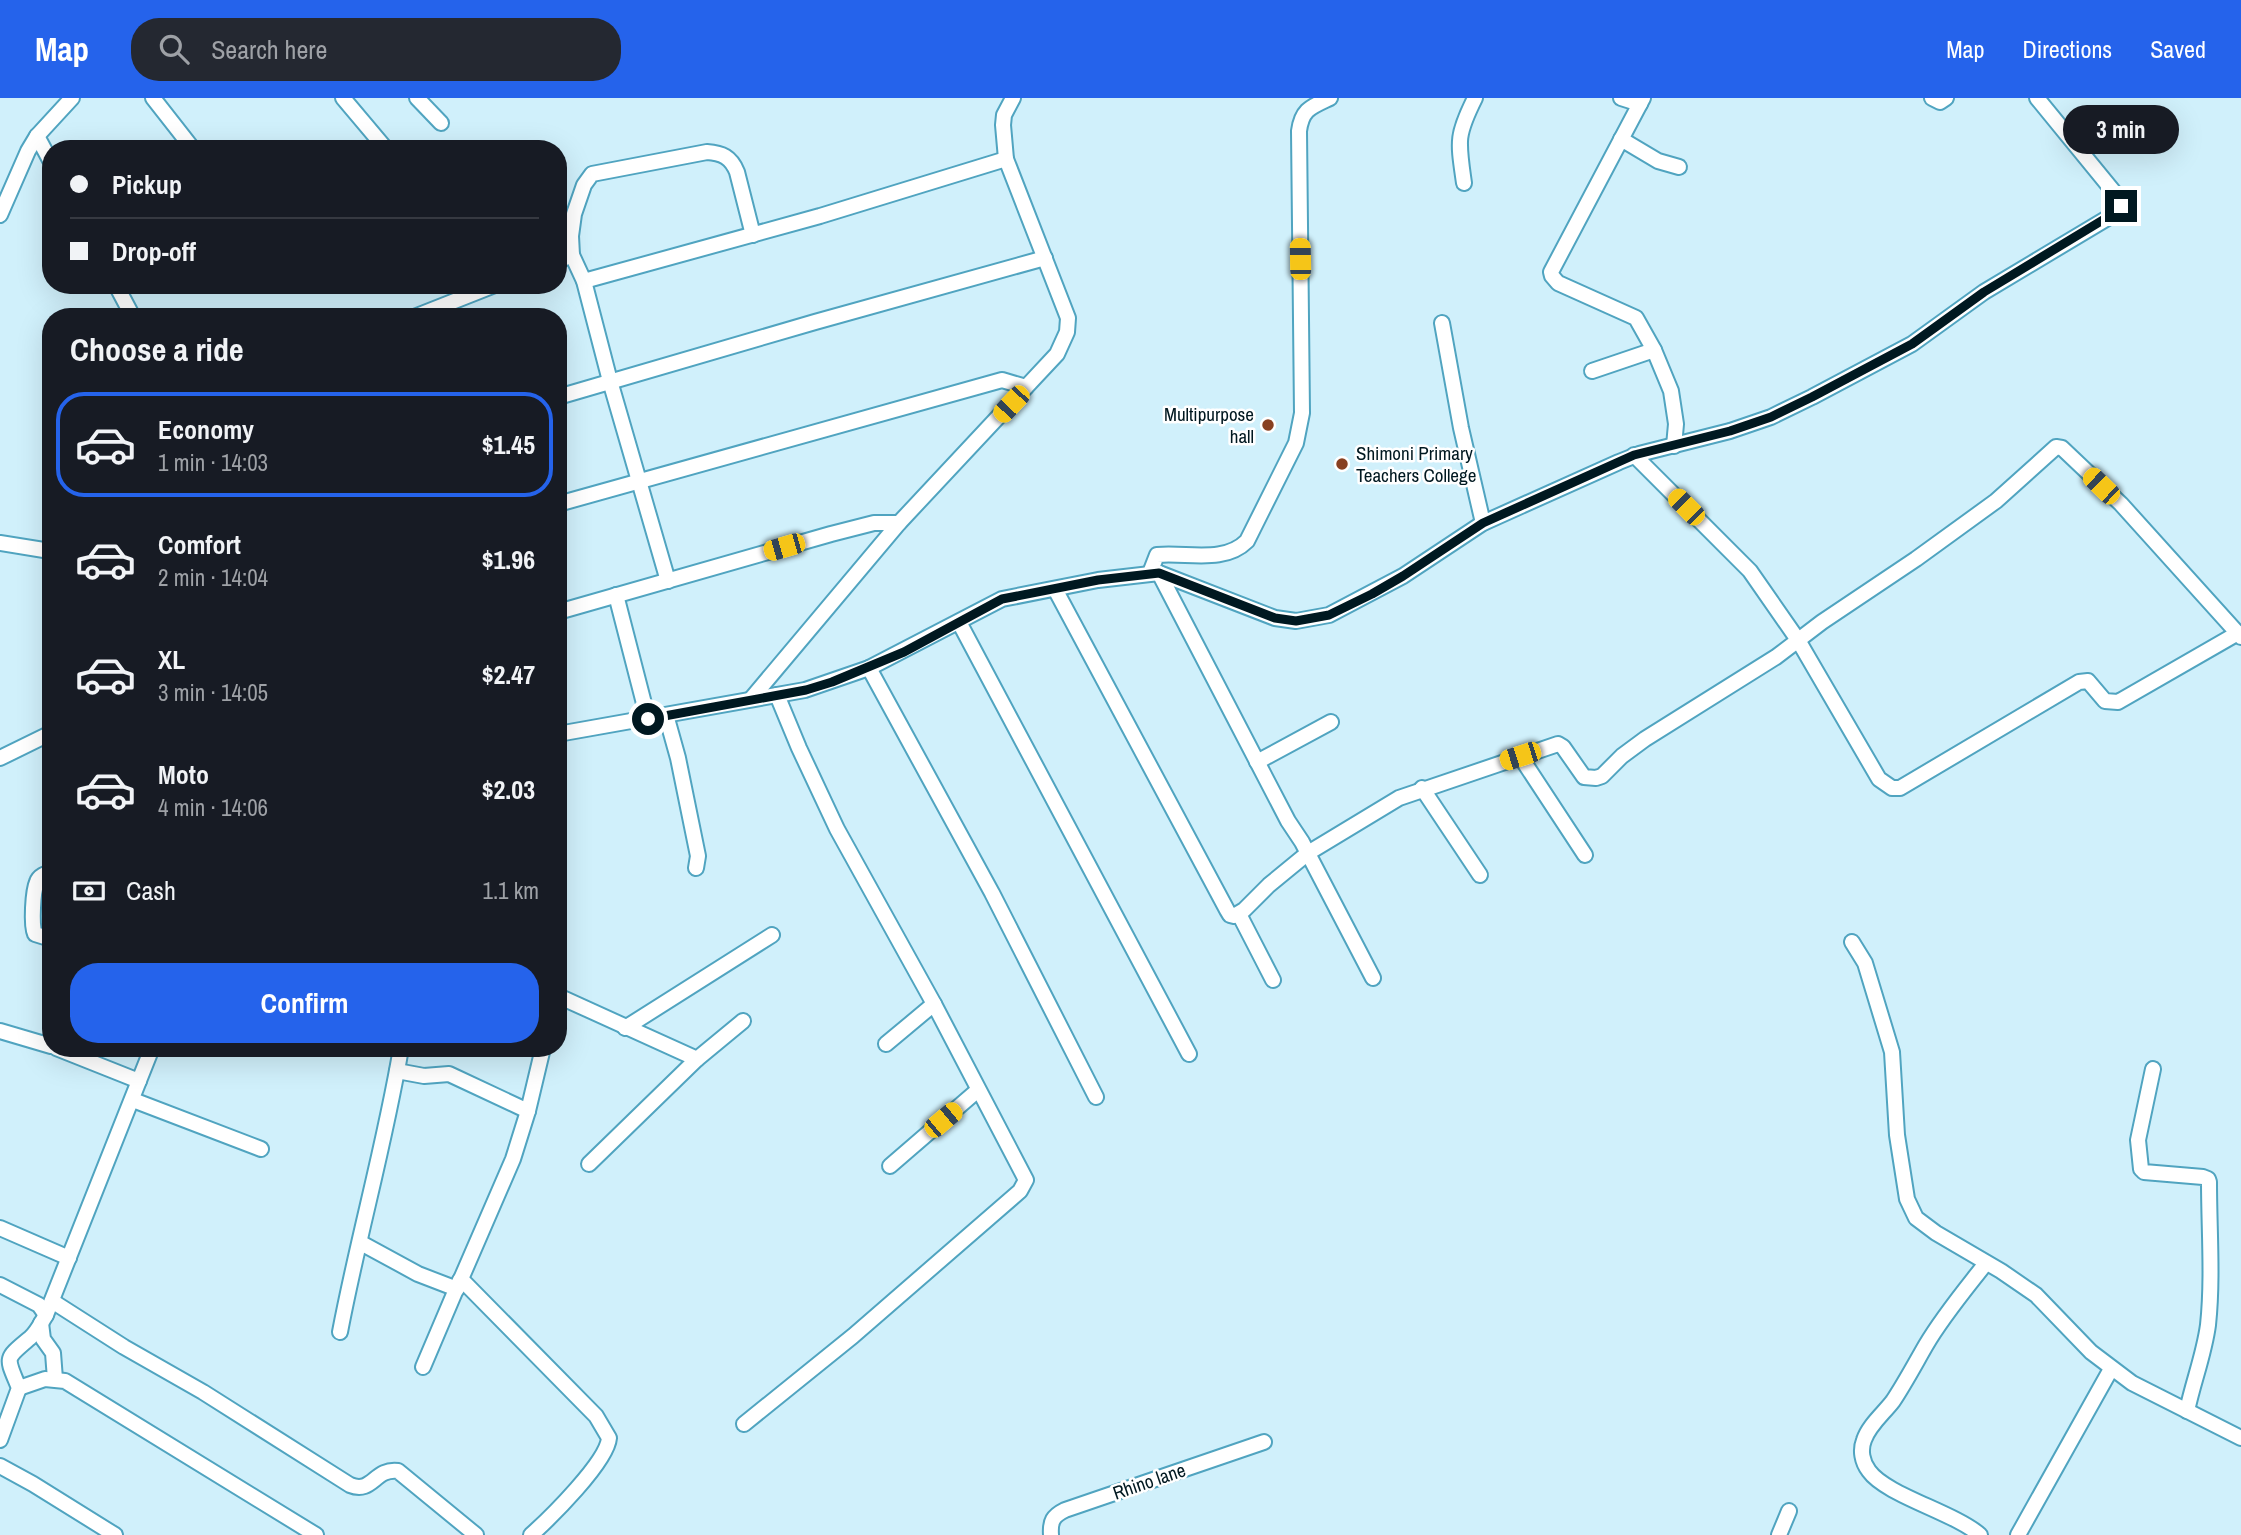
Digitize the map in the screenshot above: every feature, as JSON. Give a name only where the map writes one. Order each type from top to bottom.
[{"type":"street","points":[[1,207],[37,136],[72,98]]},
{"type":"street","points":[[153,98],[186,140]]},
{"type":"street","points":[[418,98],[441,123]]},
{"type":"street","points":[[751,699],[899,523],[1057,354],[1067,332],[1068,318],[1006,159],[1004,115],[1013,98]]},
{"type":"street","points":[[1330,98],[1306,110],[1301,118],[1299,131],[1302,413],[1296,443],[1247,541],[1237,551],[1223,555],[1157,555],[1154,573],[1308,853],[1373,978]]},
{"type":"street","points":[[1464,183],[1459,144],[1461,129],[1475,98]]},
{"type":"street","points":[[1621,98],[1642,101],[1551,272],[1558,283],[1633,315],[1654,350],[1671,391],[1676,424],[1674,446]]},
{"type":"street","points":[[1932,98],[1940,102],[1946,98]]},
{"type":"street","points":[[567,732],[806,690],[869,668],[1002,599],[1154,573],[1285,621],[1311,619],[1345,608],[1372,594],[1483,523],[1634,455],[1730,431],[1771,417],[1901,350],[1984,292],[2120,209],[2121,202],[2118,197],[2037,98]]},
{"type":"street","points":[[351,101],[379,140]]},
{"type":"street","points":[[37,136],[42,145]]},
{"type":"street","points":[[1621,139],[1658,160],[1679,167]]},
{"type":"street","points":[[567,251],[574,214],[584,185],[592,174],[707,152],[720,153],[734,164],[745,197],[752,234]]},
{"type":"street","points":[[584,281],[1006,159]]},
{"type":"street","points":[[567,394],[1045,258]]},
{"type":"street","points":[[567,260],[584,281],[668,581]]},
{"type":"street","points":[[437,308],[472,294]]},
{"type":"street","points":[[1442,323],[1461,428],[1483,523]]},
{"type":"street","points":[[1592,371],[1654,350]]},
{"type":"street","points":[[567,502],[1002,380],[1026,387]]},
{"type":"street","points":[[1055,589],[1230,915],[1238,914],[1308,853],[1399,798],[1422,788],[1558,744],[1584,777],[1602,776],[1622,756],[1645,739],[1722,692],[1798,640],[1996,501],[2056,447],[2062,448],[2121,504],[2240,635],[2119,702],[2105,701],[2088,681],[2079,682],[1900,788],[1892,788],[1879,779],[1798,640],[1750,570],[1634,455]]},
{"type":"street","points":[[567,609],[874,523],[899,523]]},
{"type":"street","points":[[0,543],[42,550]]},
{"type":"street","points":[[616,595],[648,719]]},
{"type":"street","points":[[959,622],[1189,1054]]},
{"type":"street","points":[[869,668],[992,893],[1096,1097]]},
{"type":"street","points":[[744,1424],[853,1336],[1025,1186],[1026,1180],[934,1004],[837,829],[777,695]]},
{"type":"street","points":[[666,715],[678,758],[698,856],[696,869]]},
{"type":"street","points":[[1257,762],[1331,722]]},
{"type":"street","points":[[0,758],[42,737]]},
{"type":"street","points":[[1520,756],[1585,855]]},
{"type":"street","points":[[1422,788],[1480,875]]},
{"type":"street","points":[[42,875],[37,881],[32,925],[35,934],[42,936]]},
{"type":"street","points":[[1238,914],[1273,980]]},
{"type":"street","points":[[625,1028],[772,935]]},
{"type":"street","points":[[1853,942],[1865,962],[1892,1052],[1897,1135],[1910,1209],[1925,1226],[2036,1295],[2091,1352],[2132,1383],[2241,1438]]},
{"type":"street","points":[[567,1000],[697,1059]]},
{"type":"street","points":[[886,1045],[934,1004]]},
{"type":"street","points":[[589,1164],[697,1059],[743,1021]]},
{"type":"street","points":[[0,1031],[42,1043]]},
{"type":"street","points":[[79,1057],[139,1081]]},
{"type":"street","points":[[19,1388],[5,1354],[36,1332],[44,1319],[148,1057]]},
{"type":"street","points":[[340,1332],[399,1057]]},
{"type":"street","points":[[423,1367],[513,1160],[541,1057]]},
{"type":"street","points":[[2152,1069],[2138,1132],[2141,1169],[2144,1172],[2203,1177],[2209,1182],[2210,1299],[2202,1356],[2187,1410]]},
{"type":"street","points":[[397,1071],[424,1076],[449,1074],[528,1111]]},
{"type":"street","points":[[890,1166],[978,1090]]},
{"type":"street","points":[[133,1100],[261,1149]]},
{"type":"street","points":[[0,1228],[69,1258]]},
{"type":"street","points":[[361,1243],[418,1274],[459,1284],[596,1416],[609,1438],[604,1452],[592,1470],[531,1535]]},
{"type":"street","points":[[1980,1535],[1968,1526],[1874,1477],[1868,1470],[1862,1453],[1867,1433],[1892,1402],[1955,1302],[1986,1263]]},
{"type":"street","points":[[0,1285],[39,1305],[44,1319],[43,1339],[52,1353],[55,1378]]},
{"type":"street","points":[[52,1301],[124,1347],[203,1392],[349,1485],[363,1488],[381,1473],[398,1471],[476,1535]]},
{"type":"street","points":[[2018,1535],[2111,1368]]},
{"type":"street","points":[[0,1440],[19,1388],[35,1381],[55,1378],[65,1381],[316,1535]]},
{"type":"street","name":"Rhino lane","points":[[1051,1535],[1050,1523],[1055,1515],[1065,1510],[1264,1442]]},
{"type":"street","points":[[0,1466],[115,1535]]},
{"type":"street","points":[[1779,1535],[1788,1511]]},
{"type":"place","name":"Multipurpose hall","points":[[1268,425]]},
{"type":"place","name":"Shimoni Primary Teachers College","points":[[1342,464]]},
{"type":"route","points":[[648,719],[806,690],[832,682],[904,652],[1002,599],[1098,580],[1159,573],[1285,621],[1329,615],[1403,576],[1483,523],[1634,455],[1730,431],[1771,417],[1812,397],[1912,344],[1984,292],[2116,212],[2121,206]]}]
